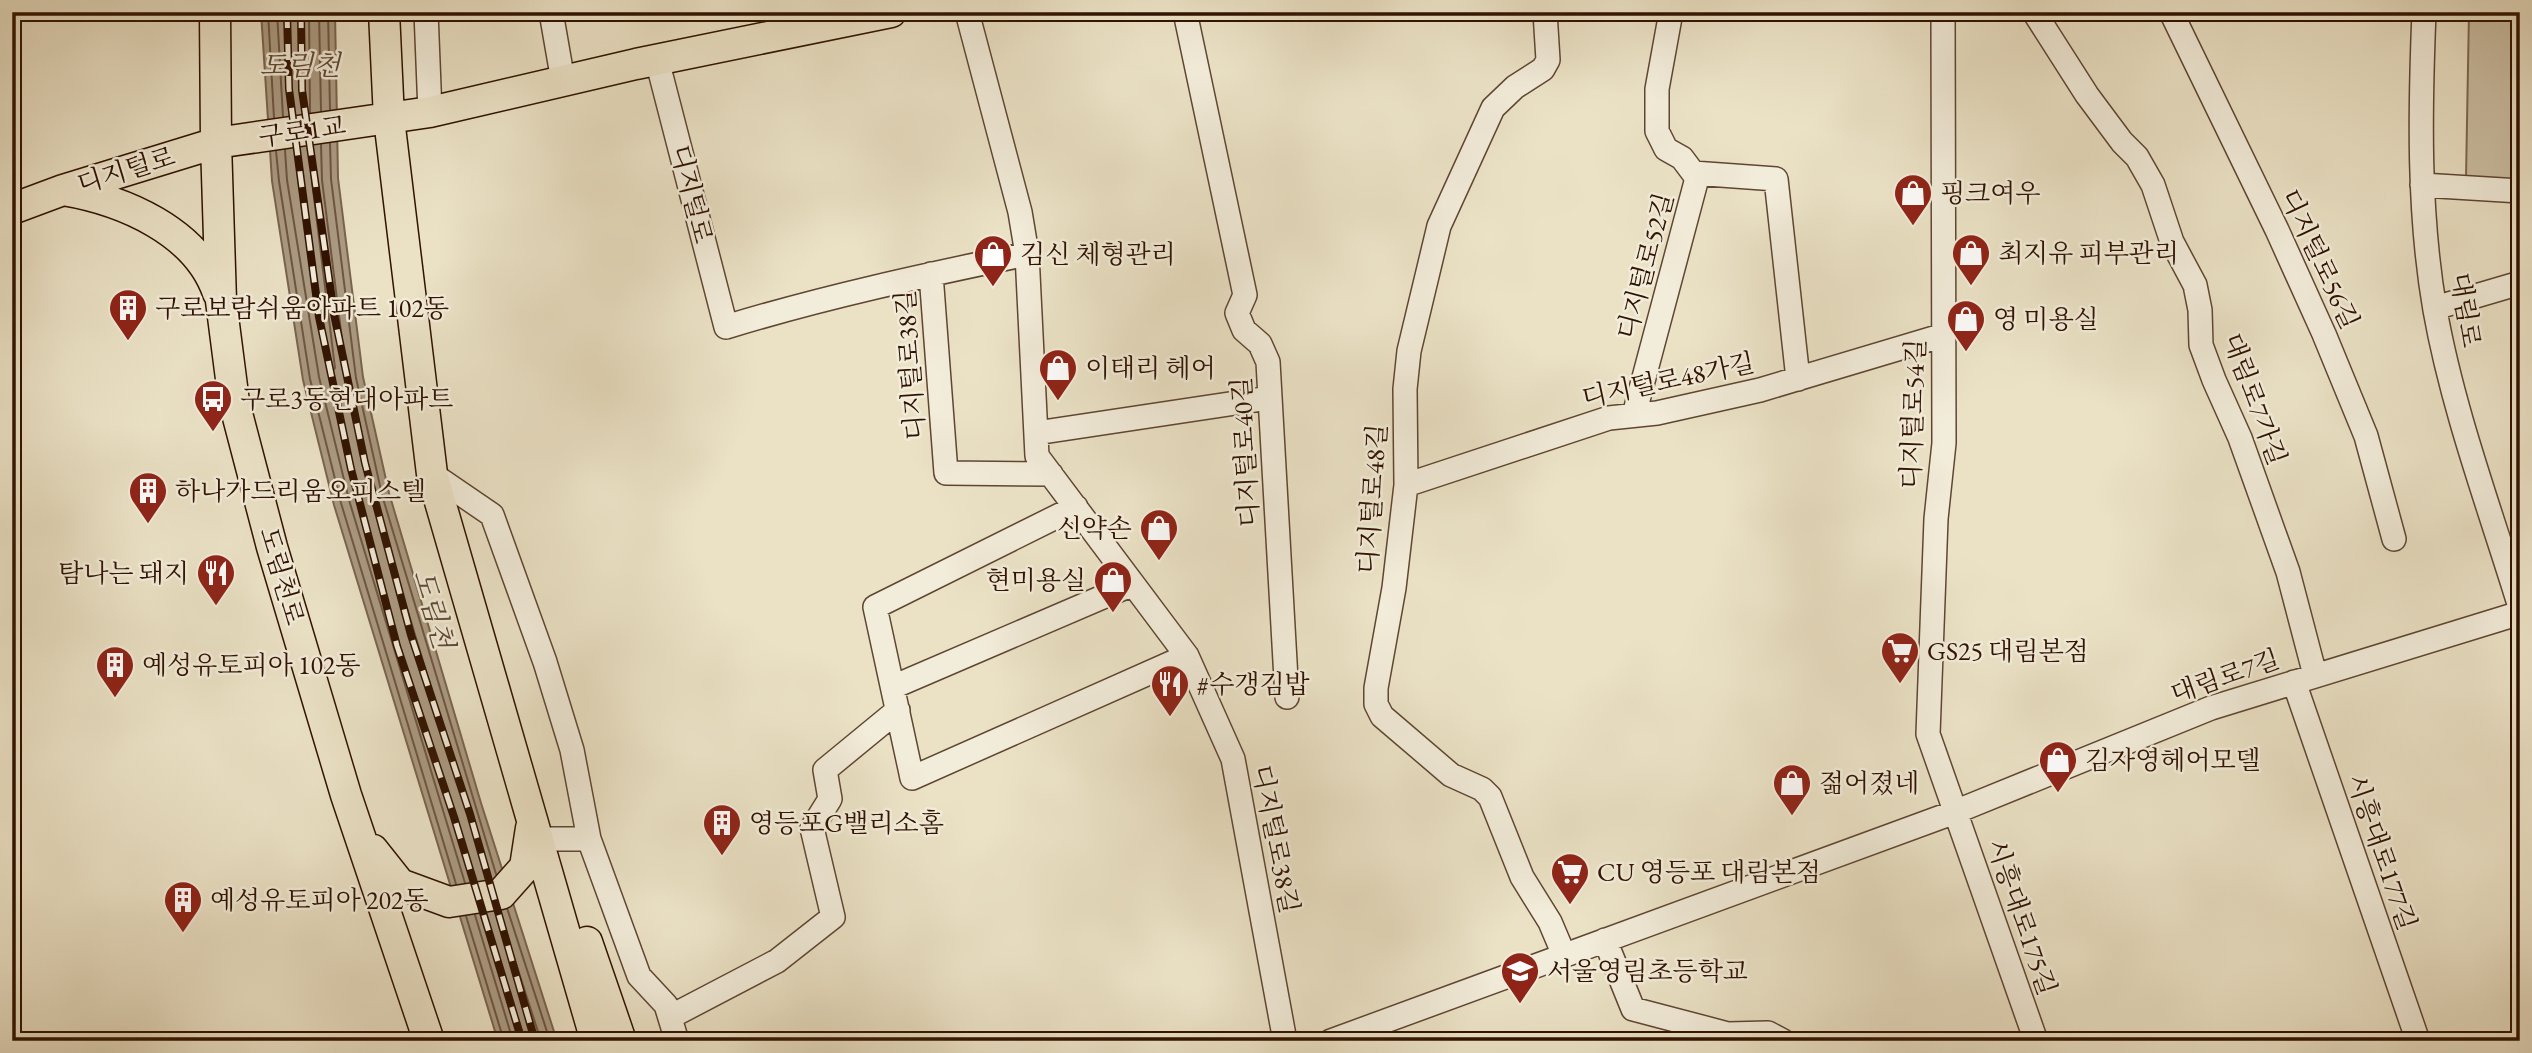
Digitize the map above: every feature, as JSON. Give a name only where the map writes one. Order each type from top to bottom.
[{"type":"main road","name":"도림천로","points":[[215,12],[229,141],[221,301],[234,402],[272,547],[346,794],[362,836],[425,1036]]},
{"type":"main road","points":[[384,12],[375,121],[432,474],[479,633],[542,829],[621,1041]]},
{"type":"main road","points":[[375,121],[430,112],[657,60],[891,12]]},
{"type":"main road","name":"구로1교","points":[[229,141],[375,121]]},
{"type":"main road","name":"디지털로","points":[[12,209],[63,190],[229,141]]},
{"type":"main road","points":[[63,190],[86,194],[131,210],[179,239],[202,262],[214,279],[221,301]]},
{"type":"main road","points":[[362,836],[400,884],[449,902],[501,894],[524,867],[542,829]]},
{"type":"main road","points":[[542,829],[596,1041]]},
{"type":"street","points":[[426,12],[430,112]]},
{"type":"street","points":[[551,12],[563,81]]},
{"type":"street","name":"디지털로38길","points":[[967,12],[1020,212],[1027,254],[1037,456],[1186,656],[1233,759],[1285,1041]]},
{"type":"street","name":"디지털로40길","points":[[1185,12],[1244,295],[1237,313],[1244,330],[1260,344],[1268,362],[1286,697]]},
{"type":"street","name":"디지털로48길","points":[[1545,12],[1548,60],[1543,69],[1515,87],[1493,108],[1439,226],[1409,351],[1405,389],[1406,485],[1394,589],[1376,688],[1376,704],[1382,716],[1451,775],[1482,789],[1490,797],[1522,877],[1550,922],[1564,956]]},
{"type":"street","name":"디지털로52길","points":[[1634,415],[1697,178],[1682,158],[1667,149],[1657,131],[1657,89],[1671,12]]},
{"type":"street","name":"디지털로54길","points":[[1943,12],[1944,443],[1936,519],[1928,734],[1955,812]]},
{"type":"street","name":"대림로7가길","points":[[2034,12],[2087,94],[2122,142],[2137,157],[2153,185],[2172,242],[2195,285],[2200,310],[2201,345],[2240,438],[2288,572],[2304,679]]},
{"type":"street","name":"디지털로56길","points":[[2171,12],[2277,230],[2324,334],[2366,436],[2394,539]]},
{"type":"street","name":"대림로","points":[[2424,12],[2422,185],[2435,308],[2447,371],[2520,607]]},
{"type":"street","name":"디지털로","points":[[657,60],[726,327]]},
{"type":"street","name":"디지털로52길","points":[[1693,173],[1776,179],[1798,379]]},
{"type":"street","points":[[2422,185],[2520,191]]},
{"type":"street","name":"디지털로38길","points":[[726,327],[931,274],[1027,254]]},
{"type":"street","name":"디지털로38길","points":[[931,274],[947,473],[1051,474]]},
{"type":"street","points":[[2435,308],[2520,283]]},
{"type":"street","name":"디지털로48가길","points":[[1406,485],[1609,418],[1657,413],[1760,390],[1944,335]]},
{"type":"street","points":[[1036,433],[1269,398]]},
{"type":"street","points":[[432,474],[492,516],[545,662],[572,750],[589,839],[639,976],[666,1005],[677,1041]]},
{"type":"street","points":[[1076,507],[875,607],[912,778],[1186,656]]},
{"type":"street","points":[[893,687],[1133,584]]},
{"type":"street","name":"대림로7길","points":[[1331,1041],[1955,812],[2211,708],[2520,612]]},
{"type":"street","name":"시흥대로177길","points":[[2304,679],[2418,1041]]},
{"type":"street","points":[[670,1017],[776,961],[833,917],[812,828],[830,799],[825,770],[898,710]]},
{"type":"street","name":"시흥대로175길","points":[[1955,812],[2036,1041]]},
{"type":"street","points":[[542,829],[589,839]]},
{"type":"street","points":[[1605,940],[1633,1009],[1728,1034],[1768,1033],[1783,1041]]},
{"type":"shaded area","points":[[2469,12],[2520,12],[2520,182],[2466,178]]},
{"type":"water","name":"도림천","points":[[261,12],[335,12],[338,178],[363,377],[389,493],[481,803],[557,1041],[498,1041],[334,505],[303,380],[272,181]]},
{"type":"railway","points":[[287,12],[289,89],[319,317],[351,469],[397,646],[454,817],[522,1041]]},
{"type":"railway","points":[[301,12],[302,90],[334,314],[365,463],[411,635],[470,814],[535,1041]]},
{"type":"place","name":"핑크여우","points":[[1913,227]]},
{"type":"place","name":"최지유 피부관리","points":[[1971,287]]},
{"type":"place","name":"김신 체형관리","points":[[993,288]]},
{"type":"place","name":"구로보람쉬움아파트 102동","points":[[128,342]]},
{"type":"place","name":"영 미용실","points":[[1966,353]]},
{"type":"place","name":"이태리 헤어","points":[[1058,402]]},
{"type":"place","name":"구로3동현대아파트","points":[[213,433]]},
{"type":"place","name":"하나가드리움오피스텔","points":[[148,525]]},
{"type":"place","name":"신약손","points":[[1159,562]]},
{"type":"place","name":"탐나는 돼지","points":[[216,607]]},
{"type":"place","name":"현미용실","points":[[1113,614]]},
{"type":"place","name":"GS25 대림본점","points":[[1900,685]]},
{"type":"place","name":"예성유토피아 102동","points":[[115,699]]},
{"type":"place","name":"#수갱김밥","points":[[1170,718]]},
{"type":"place","name":"김자영헤어모델","points":[[2058,794]]},
{"type":"place","name":"젊어졌네","points":[[1792,817]]},
{"type":"place","name":"영등포G밸리소홈","points":[[722,857]]},
{"type":"place","name":"CU 영등포 대림본점","points":[[1570,906]]},
{"type":"place","name":"예성유토피아 202동","points":[[183,934]]},
{"type":"place","name":"서울영림초등학교","points":[[1520,1005]]}]
